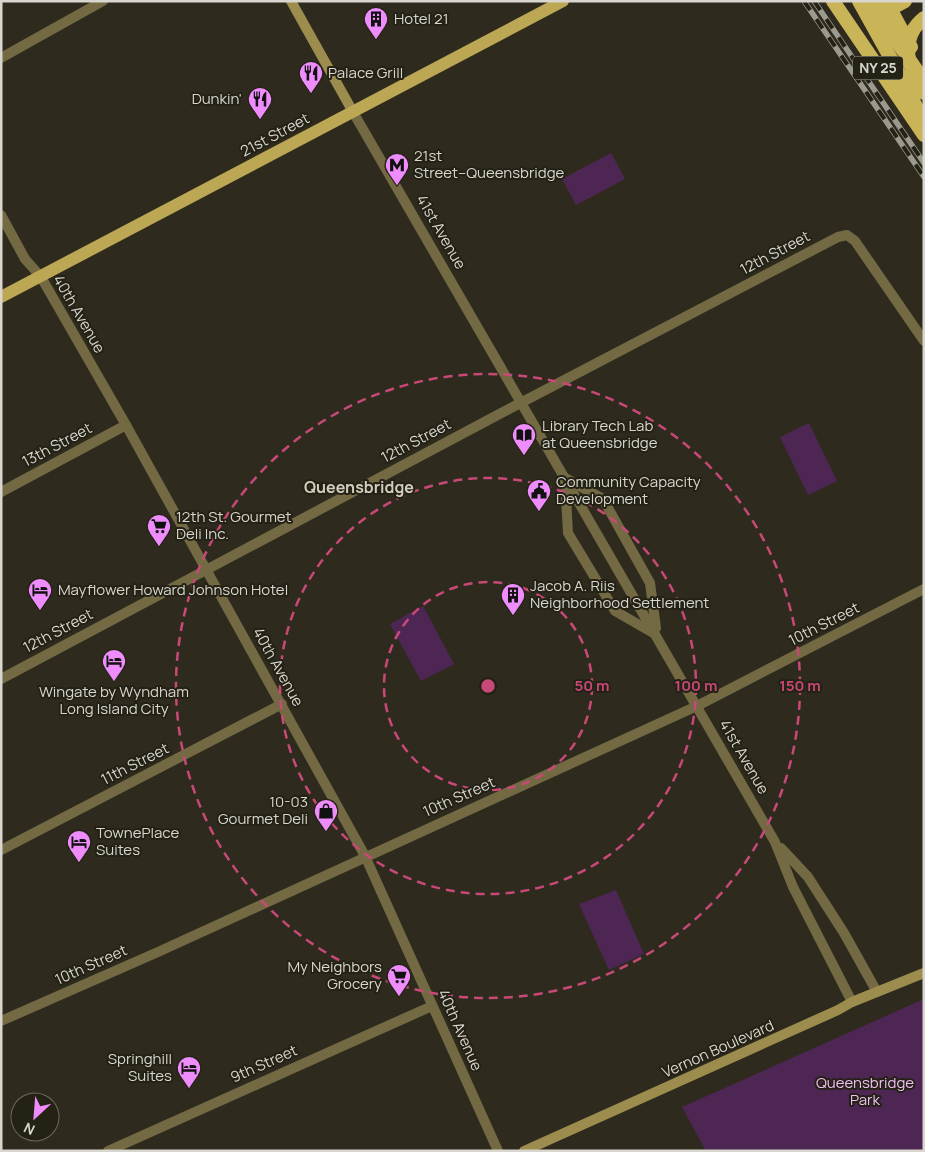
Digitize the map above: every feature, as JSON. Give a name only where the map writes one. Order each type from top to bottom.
[{"type":"highway","name":"NY 25","points":[[833,1],[924,135]]},
{"type":"highway","points":[[842,1],[885,66],[922,116]]},
{"type":"highway","points":[[857,1],[922,116]]},
{"type":"highway","points":[[857,1],[870,7],[884,8],[892,8],[903,2]]},
{"type":"highway","name":"NY 25","points":[[869,1],[924,81]]},
{"type":"highway","points":[[886,1],[924,72]]},
{"type":"highway","points":[[920,21],[910,34],[908,56],[912,73],[924,93]]},
{"type":"main road","name":"41st Avenue","points":[[291,1],[353,112]]},
{"type":"main road","name":"21st Street","points":[[1,297],[563,1]]},
{"type":"main road","name":"Vernon Boulevard","points":[[524,1151],[697,1075],[852,1002],[924,973]]},
{"type":"street","points":[[1,58],[103,1]]},
{"type":"street","name":"41st Avenue","points":[[353,112],[775,842],[793,887],[852,1002]]},
{"type":"street","name":"40th Avenue","points":[[1,214],[25,259],[40,277],[126,425],[365,856],[498,1151]]},
{"type":"street","name":"12th Street","points":[[1,679],[522,402],[838,237],[847,235],[855,241],[924,341]]},
{"type":"street","name":"13th Street","points":[[1,492],[126,425]]},
{"type":"street","name":"41st Avenue","points":[[565,478],[604,499],[650,583],[656,634]]},
{"type":"street","name":"41st Avenue","points":[[565,478],[568,533],[615,611],[656,634]]},
{"type":"street","name":"10th Street","points":[[1,1021],[158,952],[697,706],[924,589]]},
{"type":"street","name":"11th Street","points":[[1,850],[282,704]]},
{"type":"street","name":"41st Avenue","points":[[775,842],[808,877],[844,933],[877,992]]},
{"type":"street","name":"9th Street","points":[[108,1151],[432,1006]]},
{"type":"green space","points":[[611,153],[625,179],[576,205],[562,179]]},
{"type":"green space","points":[[809,423],[837,481],[808,495],[780,437]]},
{"type":"green space","points":[[423,606],[454,664],[421,681],[390,624]]},
{"type":"green space","points":[[616,890],[644,954],[609,970],[579,904]]},
{"type":"green space","name":"Queensbridge Park","points":[[924,999],[924,1151],[706,1151],[682,1107]]},
{"type":"railway","points":[[804,1],[924,177]]},
{"type":"railway","points":[[814,1],[924,163]]},
{"type":"place","name":"Hotel 21","points":[[376,40]]},
{"type":"place","name":"Palace Grill","points":[[311,94]]},
{"type":"place","name":"Dunkin'","points":[[260,120]]},
{"type":"place","name":"21st Street–Queensbridge","points":[[397,186]]},
{"type":"place","name":"Library Tech Lab at Queensbridge","points":[[524,456]]},
{"type":"place","name":"Community Capacity Development","points":[[539,512]]},
{"type":"place","name":"12th St. Gourmet Deli Inc.","points":[[159,547]]},
{"type":"place","name":"Mayflower Howard Johnson Hotel","points":[[40,611]]},
{"type":"place","name":"Jacob A. Riis Neighborhood Settlement","points":[[513,616]]},
{"type":"place","name":"Wingate by Wyndham Long Island City","points":[[114,682]]},
{"type":"place","name":"10-03 Gourmet Deli","points":[[326,832]]},
{"type":"place","name":"TownePlace Suites","points":[[79,863]]},
{"type":"place","name":"My Neighbors Grocery","points":[[399,997]]},
{"type":"place","name":"Springhill Suites","points":[[189,1089]]},
{"type":"district","name":"Queensbridge","points":[[359,487]]}]
